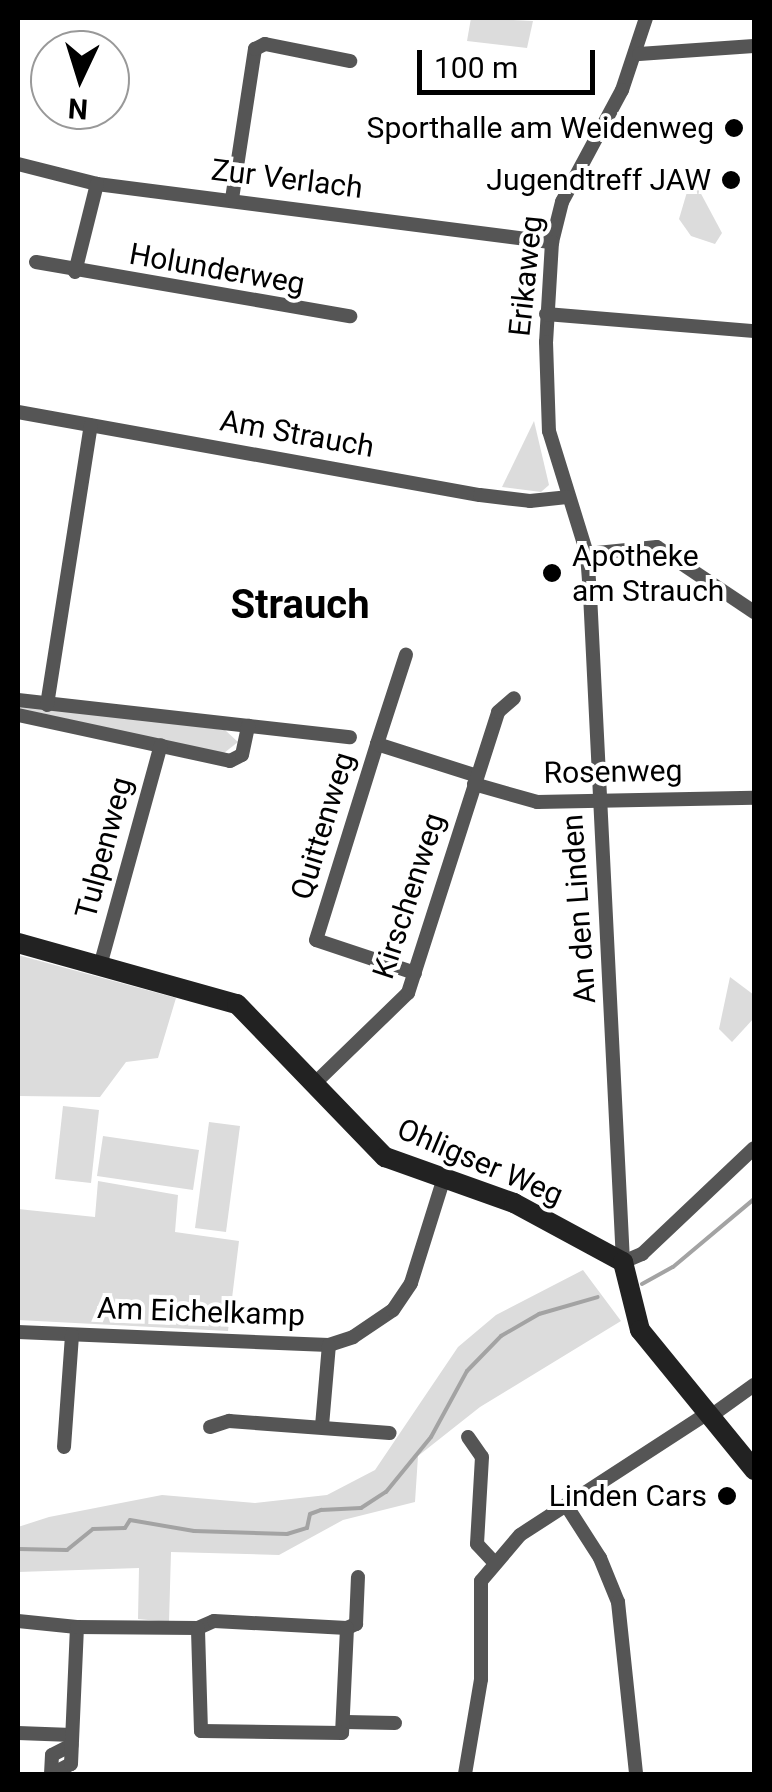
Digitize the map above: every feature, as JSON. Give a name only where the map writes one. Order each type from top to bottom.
[{"type":"street","name":"Erikaweg","points":[[587,554],[546,417],[546,314],[552,242],[578,163],[638,54],[646,18]]},
{"type":"street","points":[[232,199],[254,49],[265,44],[350,61]]},
{"type":"street","points":[[638,54],[754,46]]},
{"type":"street","name":"Zur Verlach","points":[[18,164],[97,184],[552,242]]},
{"type":"street","points":[[75,272],[97,184]]},
{"type":"street","name":"Holunderweg","points":[[36,262],[75,272],[350,316]]},
{"type":"street","points":[[546,314],[754,331]]},
{"type":"street","name":"Am Strauch","points":[[18,412],[480,495],[568,497]]},
{"type":"street","points":[[47,704],[92,425]]},
{"type":"street","points":[[587,554],[657,546],[754,612]]},
{"type":"street","name":"An den Linden","points":[[587,554],[623,1262]]},
{"type":"street","name":"Quittenweg","points":[[406,654],[316,940],[415,973]]},
{"type":"street","name":"Kirschenweg","points":[[314,1084],[394,1013],[415,973],[498,712],[514,698]]},
{"type":"street","points":[[18,700],[350,737]]},
{"type":"street","points":[[18,715],[236,759],[248,726]]},
{"type":"street","name":"Quittenweg","points":[[377,744],[476,780]]},
{"type":"street","name":"Tulpenweg","points":[[100,966],[160,745]]},
{"type":"street","name":"Rosenweg","points":[[476,780],[530,801],[754,798]]},
{"type":"street","name":"Ohligser Weg","points":[[18,943],[237,1004],[385,1157],[514,1204],[623,1262]]},
{"type":"street","points":[[754,1148],[642,1254],[623,1262],[640,1330],[706,1416],[754,1470]]},
{"type":"street","name":"Am Eichelkamp","points":[[18,1332],[328,1345],[393,1310],[411,1283],[443,1181]]},
{"type":"street","name":"Am Eichelkamp","points":[[64,1447],[72,1334]]},
{"type":"street","name":"Am Eichelkamp","points":[[322,1426],[328,1345]]},
{"type":"street","points":[[465,1774],[481,1679],[482,1580],[494,1562],[566,1505],[754,1385]]},
{"type":"street","points":[[210,1427],[229,1421],[390,1433]]},
{"type":"street","points":[[468,1437],[482,1457],[477,1544],[494,1562]]},
{"type":"street","points":[[566,1505],[600,1558],[618,1602],[636,1774]]},
{"type":"street","points":[[18,1621],[77,1627],[198,1628],[214,1621],[347,1628],[356,1624],[358,1577]]},
{"type":"street","points":[[51,1774],[71,1764],[77,1627]]},
{"type":"street","points":[[198,1628],[201,1731],[332,1738],[346,1722],[347,1628]]},
{"type":"street","points":[[346,1722],[395,1723]]},
{"type":"street","points":[[18,1733],[72,1740]]},
{"type":"shaded area","points":[[471,18],[533,21],[527,48],[467,41]]},
{"type":"shaded area","points":[[699,190],[722,233],[715,244],[691,236],[679,219],[687,192]]},
{"type":"shaded area","points":[[534,421],[549,485],[541,492],[502,487]]},
{"type":"shaded area","points":[[18,704],[225,730],[238,742],[224,753],[18,710]]},
{"type":"shaded area","points":[[18,955],[176,998],[158,1058],[126,1062],[100,1097],[18,1096]]},
{"type":"shaded area","points":[[730,977],[754,995],[754,1018],[732,1042],[719,1029]]},
{"type":"shaded area","points":[[63,1106],[99,1110],[91,1183],[55,1179]]},
{"type":"shaded area","points":[[209,1122],[240,1126],[226,1232],[195,1228]]},
{"type":"shaded area","points":[[103,1136],[199,1150],[193,1190],[97,1176]]},
{"type":"shaded area","points":[[98,1181],[178,1195],[175,1232],[239,1241],[228,1331],[18,1320],[18,1209],[95,1217]]},
{"type":"shaded area","points":[[583,1270],[621,1321],[480,1407],[418,1456],[415,1502],[343,1520],[279,1555],[171,1552],[169,1622],[138,1619],[139,1568],[18,1572],[18,1527],[49,1517],[162,1495],[255,1503],[327,1495],[375,1470],[458,1347],[496,1315]]},
{"type":"waterway","points":[[642,1284],[673,1267],[754,1199]]},
{"type":"waterway","points":[[18,1549],[67,1550],[93,1529],[125,1528],[130,1520],[194,1531],[287,1534],[307,1528],[310,1514],[321,1510],[361,1508],[386,1492],[431,1437],[467,1371],[501,1336],[539,1314],[598,1297]]},
{"type":"place","name":"Sporthalle am Weidenweg","points":[[734,128]]},
{"type":"place","name":"Jugendtreff JAW","points":[[731,180]]},
{"type":"place","name":"Apotheke am Strauch","points":[[552,573]]},
{"type":"place","name":"Linden Cars","points":[[727,1496]]},
{"type":"district","name":"Strauch","points":[[300,605]]}]
